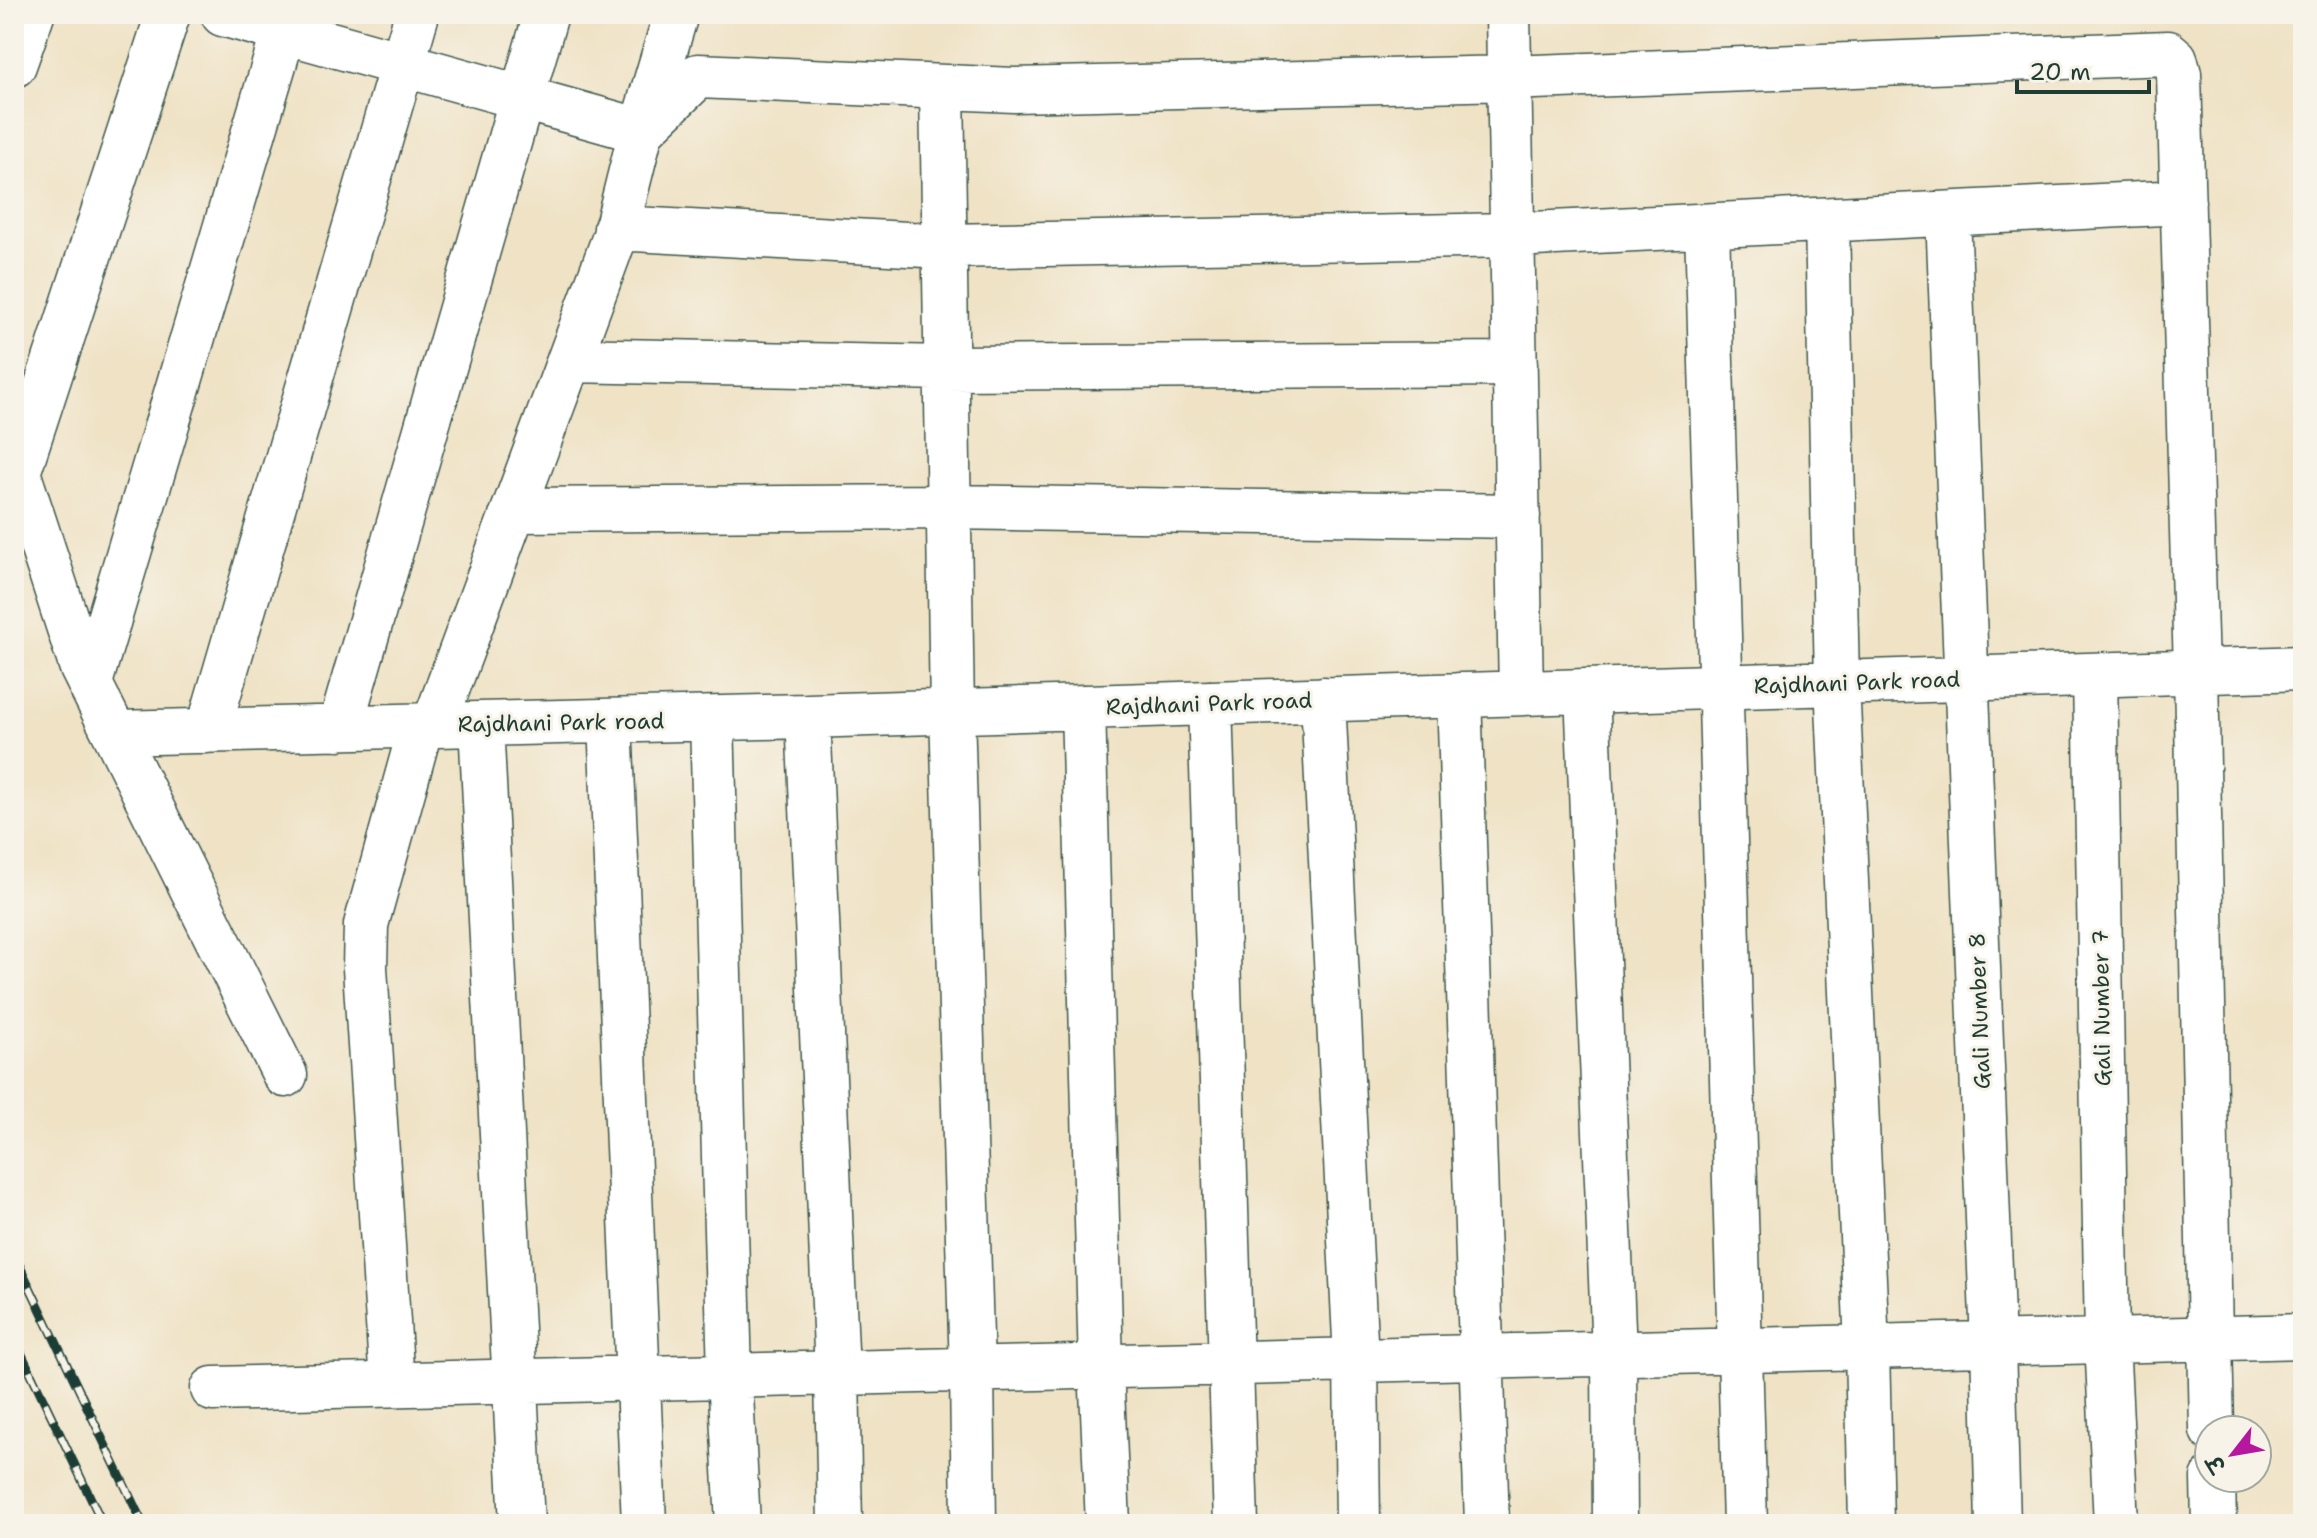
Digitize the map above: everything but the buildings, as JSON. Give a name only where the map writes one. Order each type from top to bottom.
[{"type":"street","points":[[14,65],[32,14]]},
{"type":"street","points":[[168,14],[16,467],[82,668],[285,1075]]},
{"type":"street","points":[[223,14],[286,22],[402,65],[641,131]]},
{"type":"street","points":[[208,731],[417,14]]},
{"type":"street","points":[[340,728],[546,14]]},
{"type":"street","points":[[392,1384],[365,968],[366,925],[427,725],[514,510],[616,228],[676,14]]},
{"type":"street","points":[[1508,14],[1521,693]]},
{"type":"street","points":[[90,683],[286,22]]},
{"type":"street","points":[[641,131],[698,76],[1014,90],[1509,78],[2168,53],[2175,59],[2179,74],[2196,672],[2212,1414]]},
{"type":"street","points":[[942,87],[952,712],[974,1524]]},
{"type":"street","points":[[616,228],[944,246],[1513,235],[2183,202]]},
{"type":"street","name":"Gali Number 8","points":[[1948,214],[1998,1524]]},
{"type":"street","points":[[1827,220],[1837,682],[1867,1347],[1871,1524]]},
{"type":"street","points":[[1707,226],[1745,1524]]},
{"type":"street","points":[[569,360],[946,368],[1515,364]]},
{"type":"street","points":[[514,510],[948,507],[1518,516]]},
{"type":"street","name":"Rajdhani Park road","points":[[115,733],[952,712],[2303,668]]},
{"type":"street","name":"Gali Number 7","points":[[2095,675],[2107,1340],[2116,1524]]},
{"type":"street","points":[[1587,691],[1614,1353],[1615,1524]]},
{"type":"street","points":[[1459,695],[1487,1524]]},
{"type":"street","points":[[1323,699],[1356,1360],[1358,1524]]},
{"type":"street","points":[[1210,703],[1236,1524]]},
{"type":"street","points":[[1083,707],[1108,1524]]},
{"type":"street","points":[[808,716],[837,1373],[840,1524]]},
{"type":"street","points":[[712,719],[730,1376],[738,1524]]},
{"type":"street","points":[[610,721],[644,1524]]},
{"type":"street","points":[[481,724],[522,1524]]},
{"type":"street","points":[[213,1389],[2303,1336]]},
{"type":"street","points":[[2213,1494],[2214,1524]]},
{"type":"railway","points":[[14,1254],[143,1524]]},
{"type":"railway","points":[[14,1338],[103,1524]]}]
